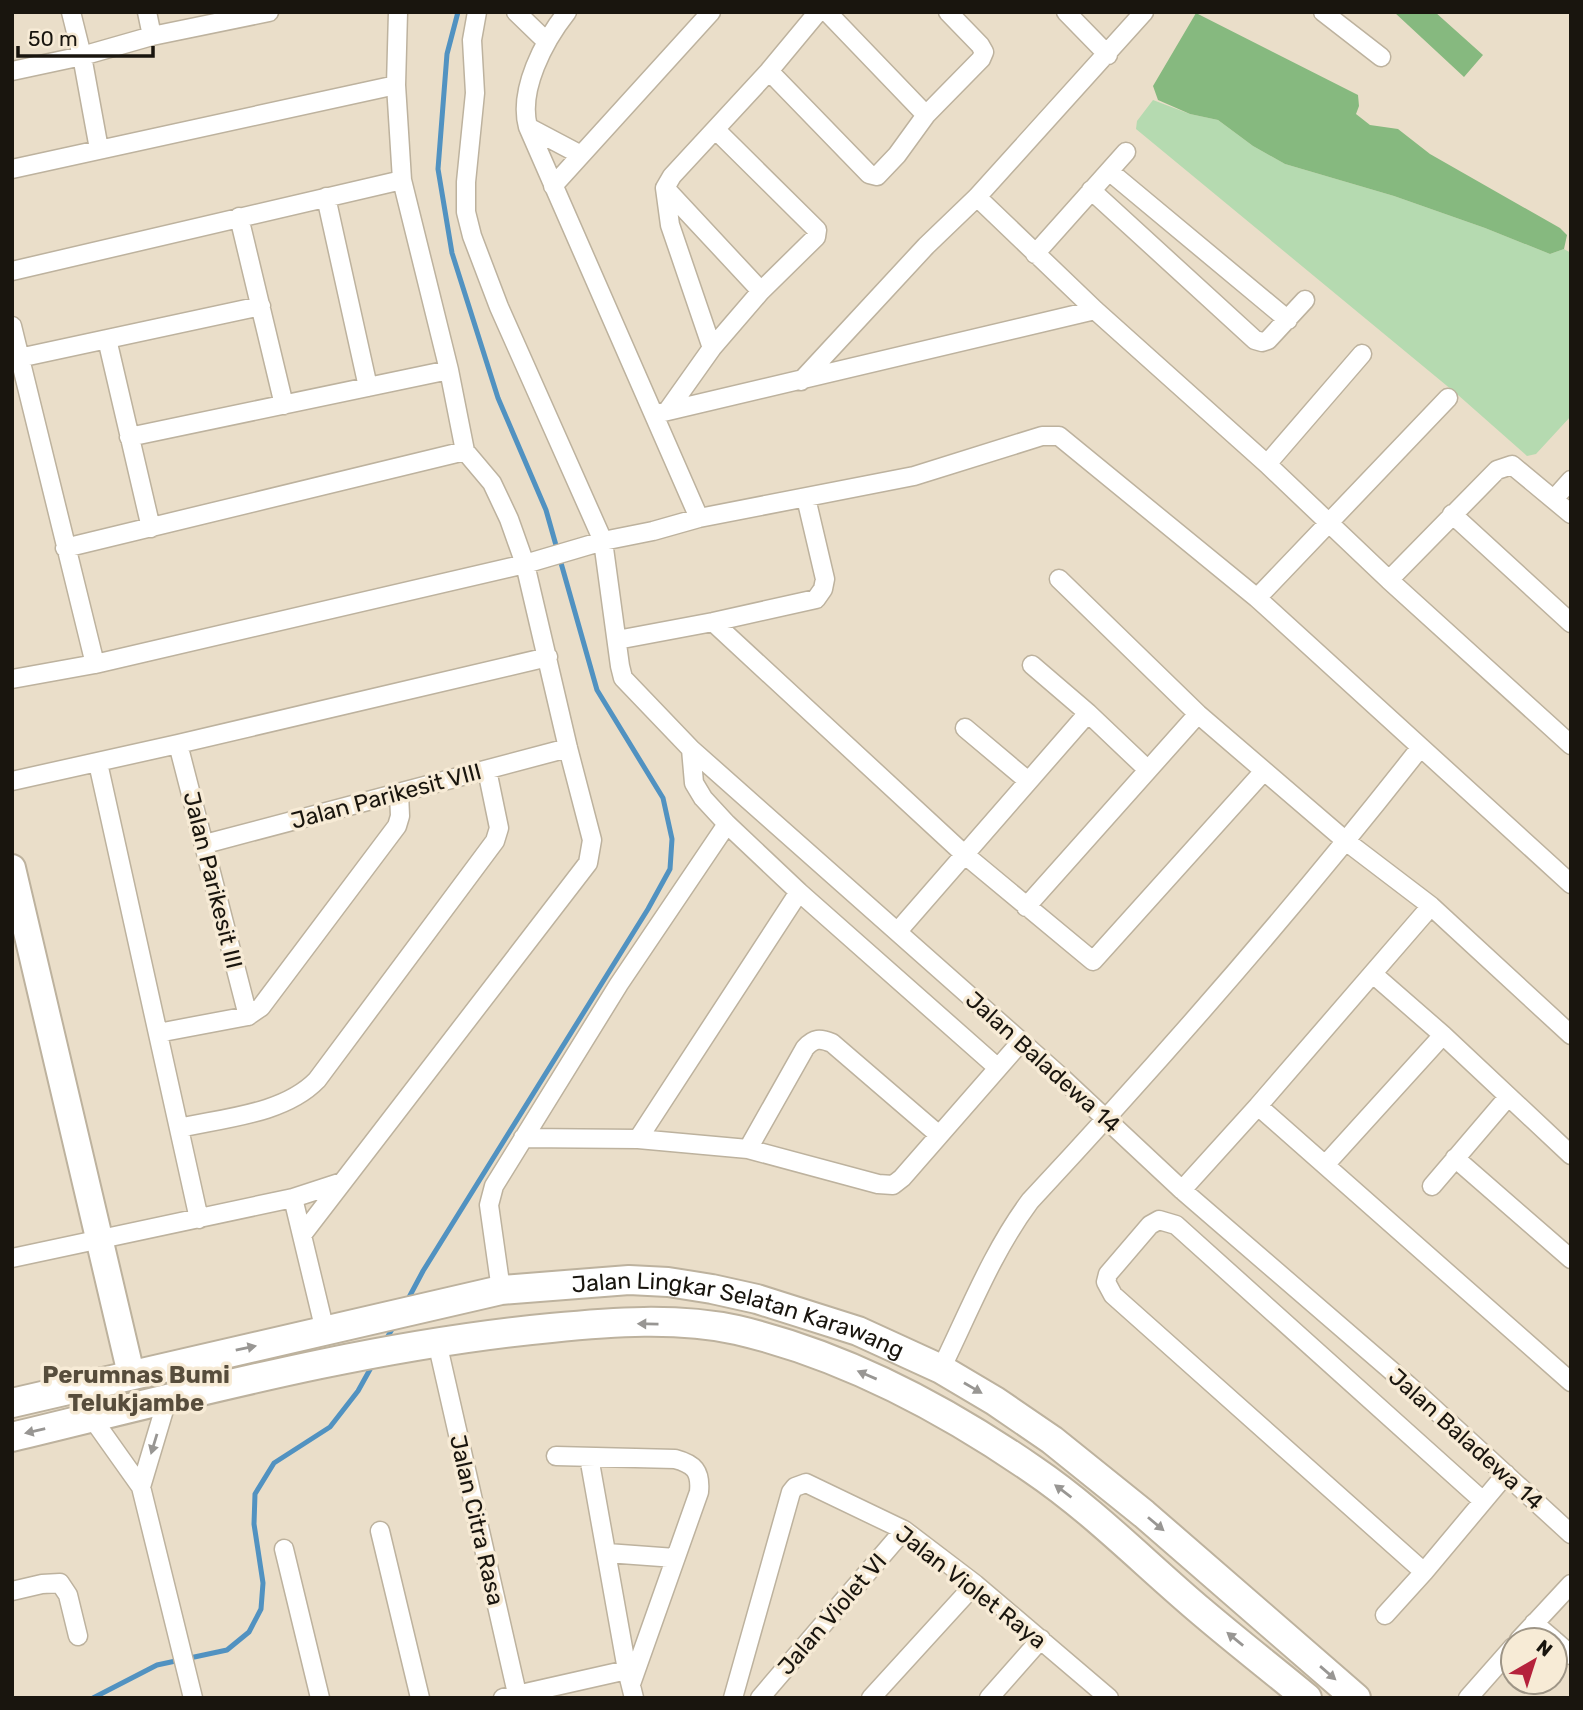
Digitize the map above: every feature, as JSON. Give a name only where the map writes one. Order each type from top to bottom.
[{"type":"main road","name":"Jalan Lingkar Selatan Karawang","points":[[12,1403],[501,1290],[629,1280],[667,1282],[757,1298],[858,1331],[942,1369],[1022,1418],[1084,1465],[1211,1571],[1356,1698]]},
{"type":"main road","name":"Jalan Lingkar Selatan Karawang","points":[[12,1437],[255,1379],[437,1342],[600,1324],[685,1324],[734,1330],[814,1352],[901,1389],[997,1446],[1060,1488],[1113,1531],[1201,1611],[1307,1698]]},
{"type":"street","points":[[71,12],[99,149]]},
{"type":"street","points":[[147,12],[152,36]]},
{"type":"street","points":[[12,71],[82,56],[152,36],[269,12]]},
{"type":"street","points":[[302,1235],[588,863],[592,852],[592,840],[525,564],[509,519],[492,483],[465,451],[449,370],[402,180],[396,85],[398,12]]},
{"type":"street","name":"Jalan Baladewa 14","points":[[477,12],[472,40],[475,93],[466,182],[466,212],[499,307],[603,541],[623,678],[691,749],[1107,1118],[1182,1190],[1408,1385],[1571,1534]]},
{"type":"street","points":[[516,12],[547,42]]},
{"type":"street","points":[[567,12],[547,42],[526,94],[524,113],[553,186],[661,412],[699,518]]},
{"type":"street","points":[[553,186],[711,12]]},
{"type":"street","points":[[712,348],[670,225],[665,188],[672,176],[769,71],[818,12]]},
{"type":"street","points":[[827,12],[926,116]]},
{"type":"street","points":[[769,71],[869,174],[877,176],[926,116],[981,59],[984,52],[980,45],[948,12]]},
{"type":"street","points":[[1066,12],[1108,55]]},
{"type":"street","points":[[801,381],[898,275],[977,197],[1144,12]]},
{"type":"street","points":[[1323,12],[1381,57]]},
{"type":"street","points":[[12,169],[396,85]]},
{"type":"street","points":[[528,127],[581,155]]},
{"type":"street","points":[[661,412],[761,291],[816,237],[817,230],[716,130]]},
{"type":"street","points":[[1035,254],[1126,152]]},
{"type":"street","points":[[1109,171],[1288,320]]},
{"type":"street","points":[[12,271],[402,180]]},
{"type":"street","points":[[665,188],[761,291]]},
{"type":"street","points":[[1091,190],[1255,340],[1268,340],[1305,300]]},
{"type":"street","points":[[326,197],[368,387]]},
{"type":"street","points":[[977,197],[1095,310],[1267,464],[1571,745]]},
{"type":"street","points":[[239,217],[284,405]]},
{"type":"street","points":[[19,358],[261,306]]},
{"type":"street","points":[[661,412],[1095,310]]},
{"type":"street","points":[[12,326],[95,664]]},
{"type":"street","points":[[107,339],[151,528]]},
{"type":"street","points":[[1267,464],[1362,354]]},
{"type":"street","points":[[130,437],[449,370]]},
{"type":"street","points":[[1257,598],[1448,398]]},
{"type":"street","points":[[12,679],[95,664],[525,564],[603,541],[699,518],[914,476],[1042,436],[1059,436],[1257,598],[1571,884]]},
{"type":"street","points":[[65,548],[465,451]]},
{"type":"street","points":[[1390,580],[1497,470],[1512,465],[1571,514]]},
{"type":"street","points":[[1553,499],[1571,480]]},
{"type":"street","points":[[617,640],[816,599],[823,589],[825,579],[806,498]]},
{"type":"street","points":[[1452,514],[1571,623]]},
{"type":"street","points":[[1059,579],[1198,714],[1347,842],[1431,906],[1571,1035]]},
{"type":"street","points":[[713,622],[964,854],[1093,961],[1264,771]]},
{"type":"street","points":[[12,781],[548,657]]},
{"type":"street","points":[[1032,666],[1088,713],[1147,769]]},
{"type":"street","points":[[898,931],[1088,713]]},
{"type":"street","points":[[1026,907],[1198,714]]},
{"type":"street","points":[[965,728],[1028,781]]},
{"type":"street","name":"Jalan Parikesit III","points":[[178,744],[248,1016]]},
{"type":"street","name":"Jalan Parikesit VIII","points":[[205,844],[568,748]]},
{"type":"street","points":[[942,1369],[994,1258],[1016,1220],[1347,842],[1420,748]]},
{"type":"street","points":[[691,749],[694,783],[703,798],[727,824],[799,892],[998,1068]]},
{"type":"street","points":[[98,763],[200,1219]]},
{"type":"street","points":[[179,1128],[279,1105],[317,1080],[495,841],[499,828],[487,769]]},
{"type":"street","points":[[158,1033],[248,1016],[270,998],[397,826],[400,816],[399,793]]},
{"type":"street","points":[[501,1290],[489,1205],[490,1195],[619,984],[727,824]]},
{"type":"street","points":[[12,869],[131,1374]]},
{"type":"street","points":[[638,1139],[799,892]]},
{"type":"street","points":[[1182,1190],[1431,906]]},
{"type":"street","points":[[1373,974],[1443,1035],[1571,1155]]},
{"type":"street","points":[[1325,1165],[1443,1035]]},
{"type":"street","points":[[748,1149],[805,1048],[812,1040],[821,1038],[832,1043],[939,1135]]},
{"type":"street","points":[[523,1138],[638,1139],[748,1149],[885,1186],[893,1185],[1020,1042]]},
{"type":"street","points":[[1432,1186],[1508,1097]]},
{"type":"street","points":[[1258,1106],[1571,1382]]},
{"type":"street","points":[[1455,1158],[1571,1259]]},
{"type":"street","points":[[12,1258],[293,1198],[342,1182]]},
{"type":"street","points":[[293,1198],[325,1331]]},
{"type":"street","points":[[1424,1572],[1113,1294],[1106,1282],[1108,1274],[1150,1225],[1159,1220],[1176,1224],[1483,1501]]},
{"type":"street","name":"Jalan Citra Rasa","points":[[437,1342],[513,1697]]},
{"type":"street","points":[[141,1487],[167,1400]]},
{"type":"street","points":[[92,1418],[141,1487],[193,1698]]},
{"type":"street","points":[[556,1456],[675,1459],[687,1462],[698,1471],[699,1492],[631,1684]]},
{"type":"street","points":[[589,1457],[631,1684]]},
{"type":"street","points":[[1385,1615],[1506,1474]]},
{"type":"street","name":"Jalan Violet Raya","points":[[733,1698],[791,1492],[795,1487],[806,1483],[904,1530],[975,1584],[1106,1697]]},
{"type":"street","name":"Jalan Violet VI","points":[[760,1698],[904,1530]]},
{"type":"street","points":[[380,1531],[420,1698]]},
{"type":"street","points":[[284,1549],[320,1698]]},
{"type":"street","points":[[607,1553],[675,1558]]},
{"type":"street","points":[[12,1591],[60,1583],[68,1595],[78,1636]]},
{"type":"street","points":[[871,1698],[975,1584]]},
{"type":"street","points":[[1532,1626],[1571,1584]]},
{"type":"street","points":[[1535,1623],[1538,1626]]},
{"type":"street","points":[[989,1698],[1041,1639]]},
{"type":"street","points":[[1468,1698],[1499,1663]]},
{"type":"street","points":[[513,1697],[631,1684]]},
{"type":"green space","points":[[1394,12],[1435,12],[1483,55],[1464,77]]},
{"type":"green space","points":[[1196,13],[1358,95],[1359,106],[1356,114],[1370,125],[1398,129],[1430,154],[1560,228],[1567,235],[1564,249],[1550,254],[1394,196],[1285,164],[1253,146],[1218,120],[1190,114],[1158,100],[1153,86]]},
{"type":"green space","points":[[1153,100],[1190,114],[1218,120],[1253,146],[1285,164],[1394,196],[1550,254],[1564,249],[1571,253],[1571,416],[1536,454],[1527,456],[1458,395],[1136,129],[1137,121]]},
{"type":"waterway","points":[[406,1303],[423,1271],[648,909],[670,869],[672,839],[663,798],[597,690],[546,510],[498,398],[452,253],[438,169],[447,54],[458,12]]},
{"type":"waterway","points":[[384,1343],[395,1324]]},
{"type":"waterway","points":[[93,1698],[157,1665],[227,1650],[249,1632],[261,1609],[263,1583],[254,1524],[255,1494],[274,1463],[330,1427],[358,1391],[373,1364]]},
{"type":"district","name":"Perumnas Bumi Telukjambe","points":[[136,1389]]}]
